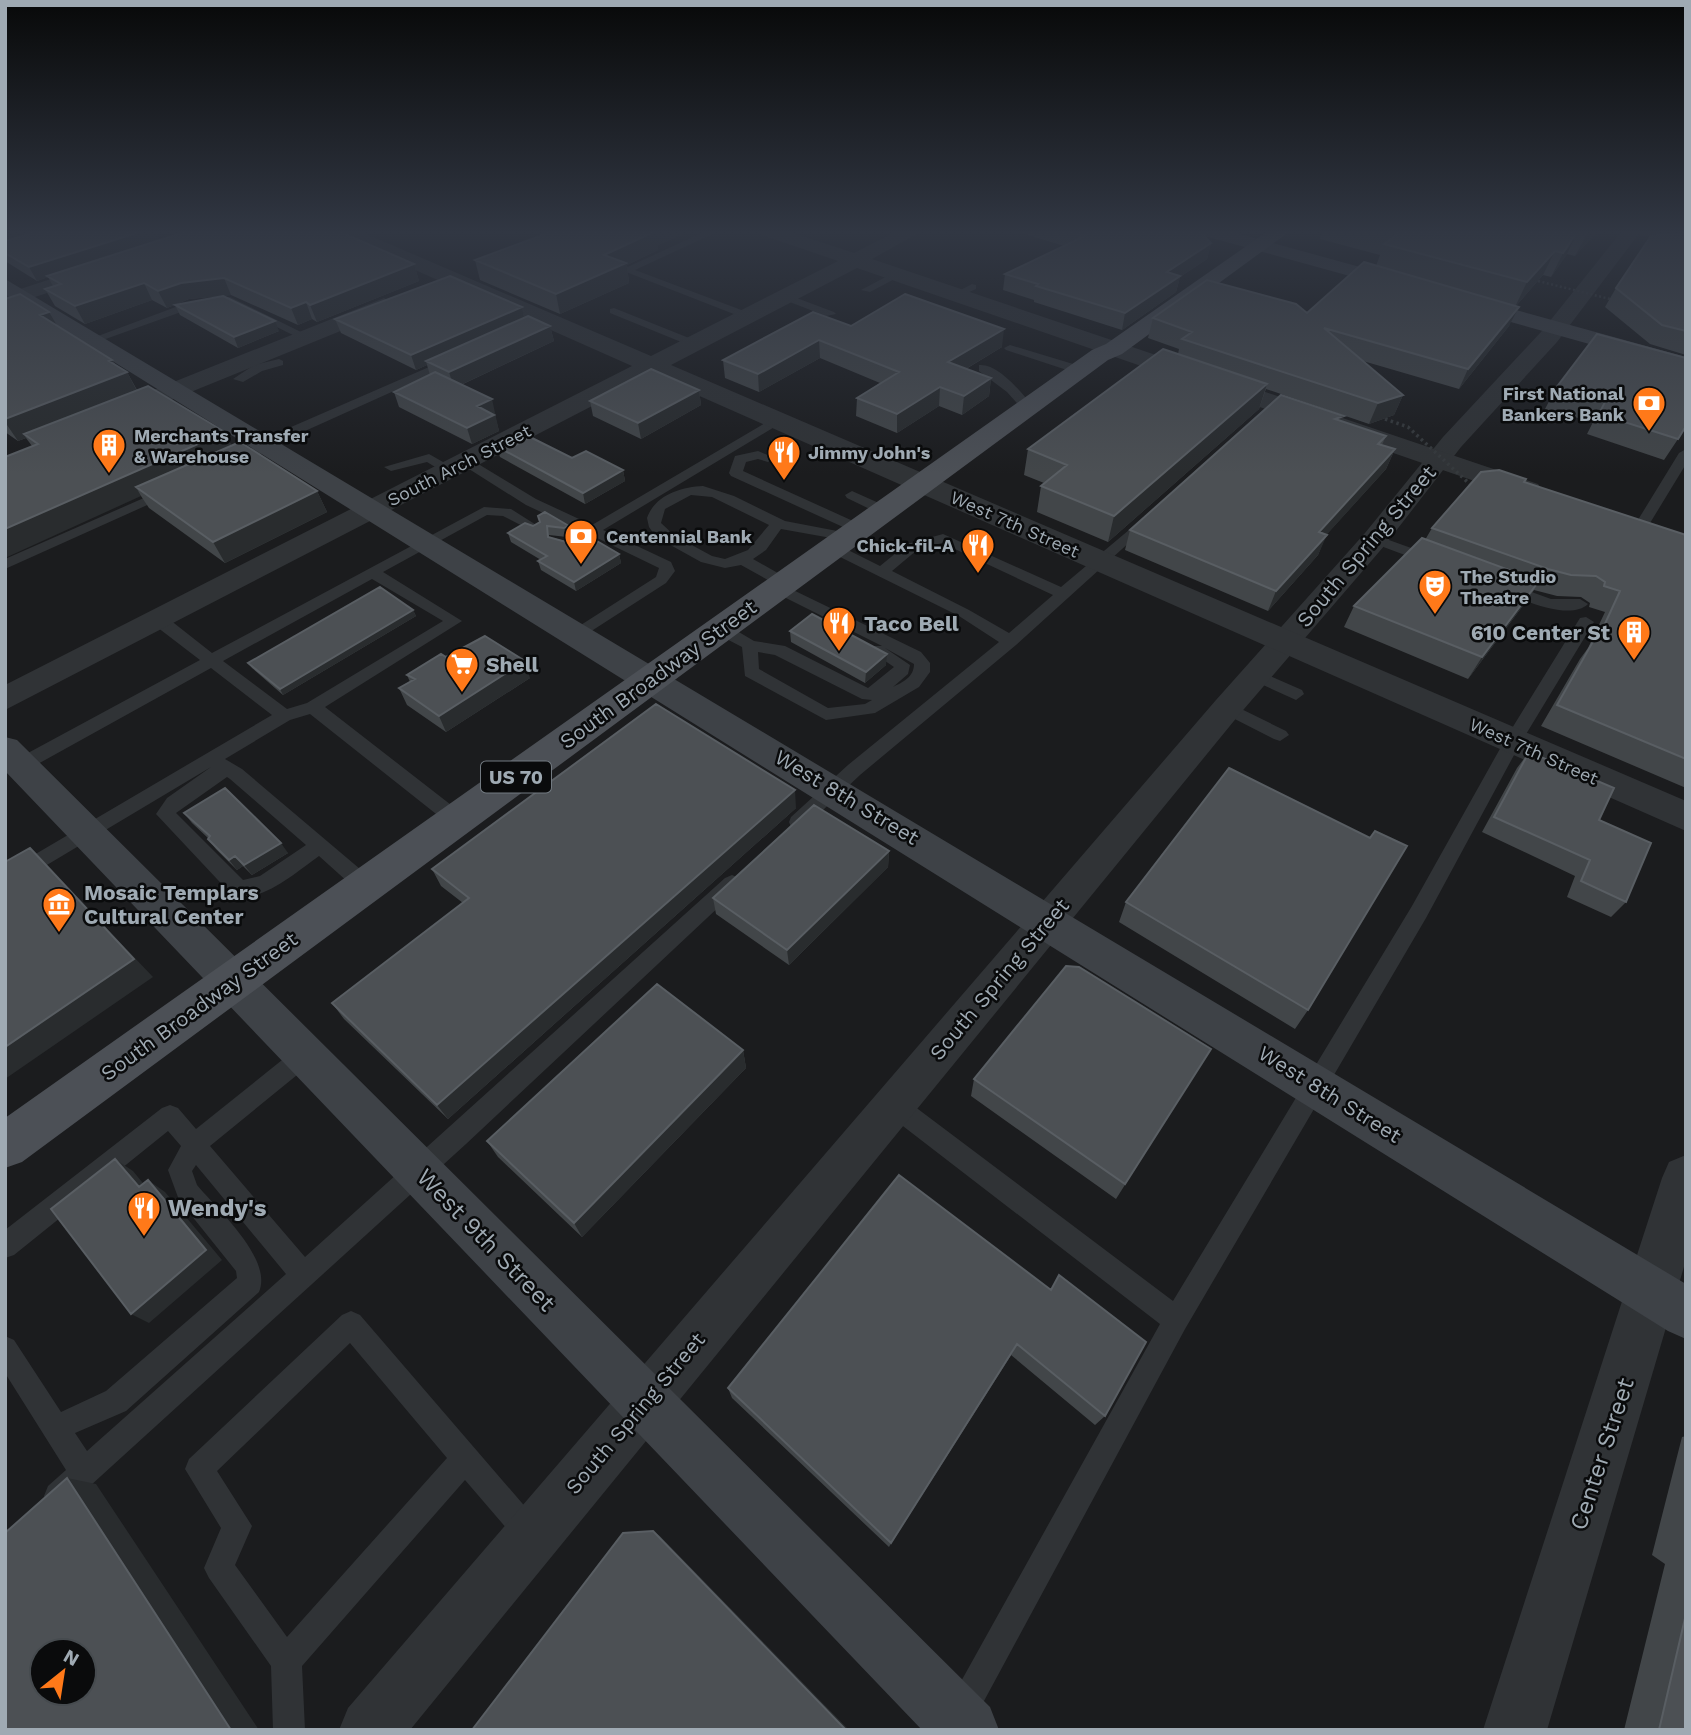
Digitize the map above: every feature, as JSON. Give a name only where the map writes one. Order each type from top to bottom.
[{"type":"main road","name":"West 8th Street","points":[[45,312],[96,339],[834,789],[1668,1303]]},
{"type":"main road","name":"South Broadway Street","points":[[5,1146],[652,679],[736,637],[789,592],[855,524],[922,484],[1079,370],[1166,312]]},
{"type":"main road","points":[[1502,312],[1686,364]]},
{"type":"main road","name":"West 9th Street","points":[[13,757],[644,1401],[958,1726]]},
{"type":"street","points":[[116,414],[177,389],[248,369],[305,337],[366,312]]},
{"type":"street","name":"West 7th Street","points":[[517,312],[538,323],[653,366],[1686,817]]},
{"type":"street","name":"South Arch Street","points":[[5,699],[374,509],[444,459],[653,366],[756,312]]},
{"type":"street","points":[[1020,312],[1271,409],[1439,460],[1552,498]]},
{"type":"street","name":"South Spring Street","points":[[370,1730],[1227,708],[1375,539],[1452,442],[1568,312]]},
{"type":"street","name":"Center Street","points":[[1515,1730],[1668,1303],[1686,1178]]},
{"type":"lane","points":[[96,339],[171,312]]},
{"type":"lane","points":[[254,312],[305,337]]},
{"type":"lane","points":[[616,312],[695,344]]},
{"type":"lane","points":[[737,312],[748,316]]},
{"type":"lane","points":[[825,312],[830,314]]},
{"type":"lane","points":[[1010,348],[1079,370]]},
{"type":"lane","points":[[219,469],[466,355]]},
{"type":"lane","points":[[248,369],[279,363]]},
{"type":"lane","points":[[983,368],[1011,389],[1027,408]]},
{"type":"lane","points":[[567,546],[777,420]]},
{"type":"lane","points":[[730,448],[748,456],[768,458]]},
{"type":"lane","points":[[1639,528],[1686,453]]},
{"type":"lane","points":[[748,456],[740,459],[736,473],[855,524],[882,572],[964,612],[1010,641]]},
{"type":"lane","points":[[391,467],[444,459],[666,565],[668,571],[661,580],[579,634]]},
{"type":"lane","points":[[675,481],[692,490],[712,492],[777,523],[855,524]]},
{"type":"lane","points":[[5,565],[182,486]]},
{"type":"lane","points":[[692,490],[679,494],[658,509],[654,516],[658,531],[716,562],[743,560],[770,539],[777,523]]},
{"type":"lane","points":[[781,838],[834,789],[1010,641],[1161,505]]},
{"type":"lane","points":[[13,757],[212,660],[484,511],[506,512],[534,528]]},
{"type":"lane","points":[[882,572],[912,547],[943,538],[1067,591]]},
{"type":"lane","points":[[1375,539],[1447,563]]},
{"type":"lane","points":[[736,637],[779,650],[868,695],[882,688],[902,670],[902,665],[896,661],[818,618],[789,592],[743,560]]},
{"type":"lane","points":[[320,846],[265,883],[239,890],[165,814],[173,803],[218,764],[284,716],[313,707],[454,621],[372,572]]},
{"type":"lane","points":[[1486,580],[1549,604],[1580,604]]},
{"type":"lane","points":[[736,637],[751,673],[827,714],[869,709],[913,683],[922,672],[922,663],[915,656],[789,592]]},
{"type":"lane","points":[[159,620],[284,716]]},
{"type":"lane","points":[[958,1726],[1176,1320],[1313,1085],[1332,1059],[1483,780],[1512,742],[1586,622]]},
{"type":"lane","points":[[1256,675],[1296,694]]},
{"type":"lane","points":[[313,707],[457,820]]},
{"type":"lane","points":[[1227,708],[1280,735]]},
{"type":"lane","points":[[5,882],[86,834],[218,764]]},
{"type":"lane","points":[[218,764],[236,774],[366,886]]},
{"type":"lane","points":[[45,1508],[418,1172],[751,866]]},
{"type":"lane","points":[[56,1428],[116,1401],[250,1283],[248,1266],[188,1192],[180,1170],[195,1144],[305,1055]]},
{"type":"lane","points":[[894,1105],[1176,1320]]},
{"type":"lane","points":[[5,1246],[170,1116],[304,1275]]},
{"type":"lane","points":[[289,1730],[286,1661],[219,1567],[237,1525],[199,1469],[351,1324],[532,1537]]},
{"type":"lane","points":[[5,1349],[84,1472]]},
{"type":"lane","points":[[286,1661],[466,1458]]},
{"type":"path","points":[[1385,419],[1408,427],[1478,491]]},
{"type":"shaded area","points":[[5,312],[1686,312],[1686,1730],[5,1730]]},
{"type":"building","points":[[5,312],[49,312],[40,315],[127,372],[5,419]]},
{"type":"building","points":[[188,312],[256,312],[275,321],[234,337]]},
{"type":"building","points":[[354,312],[511,312],[411,355],[335,319]]},
{"type":"building","points":[[813,312],[851,326],[875,312],[956,312],[1004,329],[948,362],[991,378],[964,396],[940,387],[897,414],[857,398],[899,372],[819,340],[758,374],[723,360]]},
{"type":"building","points":[[1162,312],[1515,312],[1468,369],[1324,328],[1403,395],[1378,403],[1182,339],[1192,332],[1153,318]]},
{"type":"building","points":[[1646,312],[1686,312],[1686,331],[1662,325]]},
{"type":"building","points":[[528,316],[550,326],[449,372],[426,361]]},
{"type":"building","points":[[1597,334],[1686,358],[1686,426],[1678,439],[1599,414],[1605,402],[1556,388]]},
{"type":"building","points":[[1163,349],[1267,384],[1114,516],[1041,486],[1067,465],[1028,449]]},
{"type":"building","points":[[651,369],[699,390],[638,423],[590,401]]},
{"type":"building","points":[[435,372],[492,399],[477,406],[494,415],[467,428],[394,392]]},
{"type":"building","points":[[148,386],[225,432],[5,529],[5,457],[38,444],[24,434]]},
{"type":"building","points":[[1281,395],[1344,416],[1335,419],[1386,436],[1378,444],[1395,449],[1319,532],[1327,535],[1276,591],[1130,530]]},
{"type":"building","points":[[522,433],[516,445],[530,437],[572,458],[586,451],[623,470],[583,493],[496,446]]},
{"type":"building","points":[[240,442],[317,491],[213,542],[136,487]]},
{"type":"building","points":[[1499,470],[1526,479],[1524,482],[1686,535],[1686,759],[1557,705],[1595,638],[1598,639],[1620,591],[1604,586],[1605,582],[1596,576],[1571,575],[1548,569],[1432,528],[1481,472]]},
{"type":"building","points":[[545,512],[569,526],[547,526],[548,537],[566,542],[585,534],[619,554],[574,582],[538,561],[547,556],[508,533],[525,523],[533,526],[540,522],[538,516]]},
{"type":"building","name":"The Studio Theatre","points":[[1422,538],[1539,581],[1482,657],[1354,606]]},
{"type":"building","points":[[380,587],[413,610],[280,689],[248,663]]},
{"type":"building","points":[[812,614],[887,654],[866,672],[790,631]]},
{"type":"building","points":[[485,636],[525,661],[439,716],[399,688],[415,679],[407,675],[441,654],[446,657]]},
{"type":"building","points":[[656,704],[795,790],[437,1105],[332,1003],[469,898],[432,869]]},
{"type":"building","points":[[1529,752],[1614,788],[1599,820],[1651,843],[1626,902],[1581,881],[1590,860],[1494,817]]},
{"type":"building","points":[[1229,768],[1370,838],[1375,831],[1407,846],[1308,1010],[1126,902]]},
{"type":"building","points":[[225,788],[281,843],[244,865],[235,856],[229,860],[208,839],[210,836],[184,813]]},
{"type":"building","points":[[814,805],[889,851],[787,950],[713,898]]},
{"type":"building","name":"Mosaic Templars Cultural Center","points":[[30,848],[134,959],[5,1047],[5,862]]},
{"type":"building","points":[[1066,966],[1079,967],[1211,1049],[1125,1184],[974,1079]]},
{"type":"building","points":[[657,984],[743,1050],[574,1223],[487,1141]]},
{"type":"building","name":"Wendy's","points":[[115,1159],[139,1187],[148,1180],[206,1250],[131,1314],[51,1209]]},
{"type":"building","points":[[899,1175],[1051,1290],[1059,1275],[1146,1342],[1105,1416],[1017,1344],[891,1543],[728,1388]]},
{"type":"building","points":[[67,1478],[231,1730],[5,1730],[5,1533]]},
{"type":"building","points":[[653,1531],[846,1730],[472,1730],[623,1533]]},
{"type":"building","points":[[1686,1614],[1686,1730],[1659,1730]]},
{"type":"place","name":"First National Bankers Bank","points":[[1649,433]]},
{"type":"place","name":"Merchants Transfer & Warehouse","points":[[109,475]]},
{"type":"place","name":"Jimmy John's","points":[[784,482]]},
{"type":"place","name":"Centennial Bank","points":[[581,566]]},
{"type":"place","name":"Chick-fil-A","points":[[978,575]]},
{"type":"place","name":"The Studio Theatre","points":[[1435,616]]},
{"type":"place","name":"Taco Bell","points":[[839,653]]},
{"type":"place","name":"610 Center St","points":[[1634,662]]},
{"type":"place","name":"Shell","points":[[462,694]]},
{"type":"place","name":"Mosaic Templars Cultural Center","points":[[59,934]]},
{"type":"place","name":"Wendy's","points":[[144,1238]]}]
